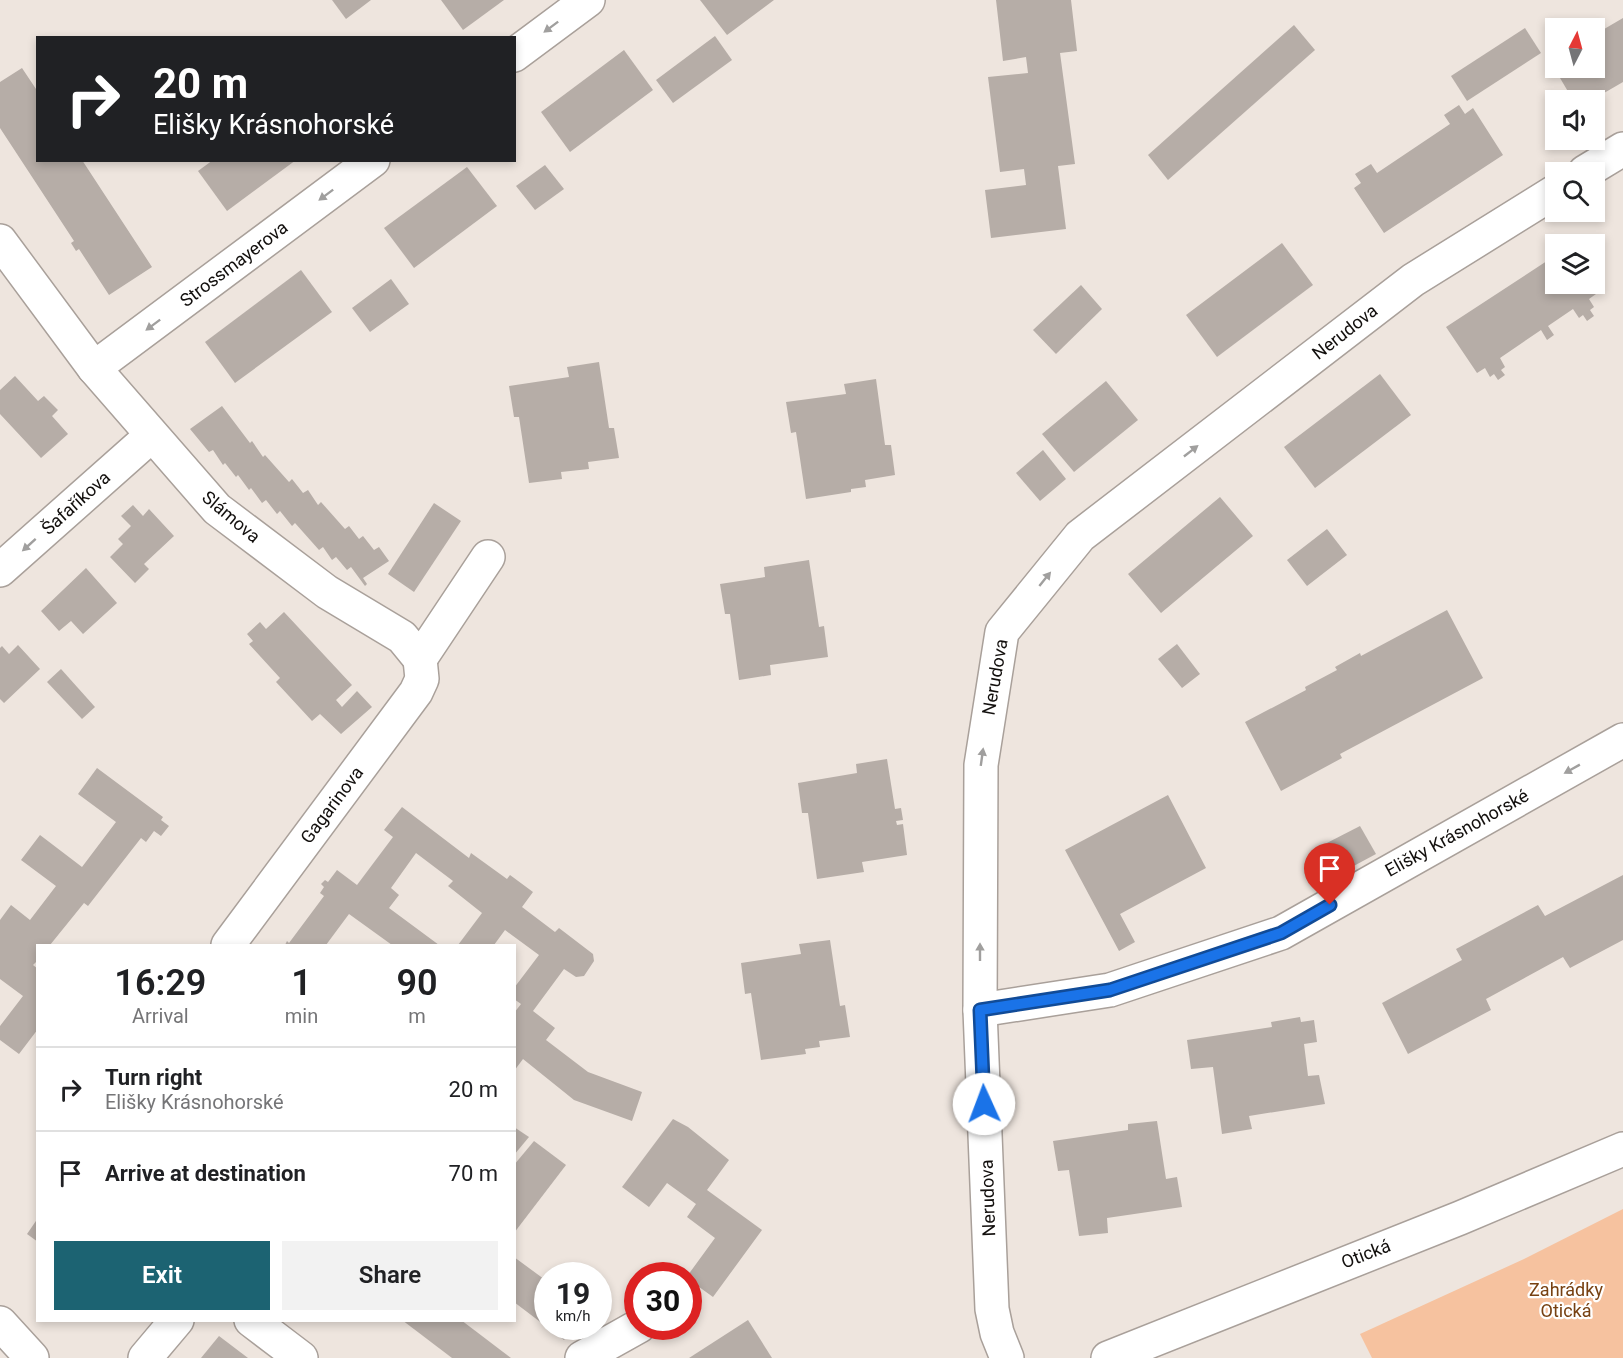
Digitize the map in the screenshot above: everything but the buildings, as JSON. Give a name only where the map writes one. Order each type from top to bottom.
[{"type":"street","points":[[516,54],[588,0]]},
{"type":"street","points":[[1602,162],[1623,149]]},
{"type":"street","name":"Strossmayerova","points":[[94,368],[370,162]]},
{"type":"street","name":"Nerudova","points":[[1007,1358],[996,1333],[992,1309],[980,1010],[981,765],[1002,632],[1080,536],[1413,280],[1545,198]]},
{"type":"street","name":"Slámova","points":[[0,241],[94,368],[217,509],[327,592],[402,637],[420,659]]},
{"type":"street","name":"Šafaříkova","points":[[0,570],[151,436]]},
{"type":"street","points":[[420,659],[488,557]]},
{"type":"street","name":"Gagarinova","points":[[229,944],[416,692],[422,679],[420,659]]},
{"type":"street","name":"Elišky Krásnohorské","points":[[980,1010],[1110,990],[1281,933],[1623,740]]},
{"type":"street","name":"Otická","points":[[1108,1358],[1460,1218],[1623,1149]]},
{"type":"street","points":[[145,1358],[175,1322]]},
{"type":"street","points":[[254,1322],[301,1358]]},
{"type":"street","points":[[0,1323],[32,1358]]},
{"type":"street","points":[[582,1358],[624,1334]]},
{"type":"green space","name":"Zahrádky Otická","points":[[1623,1209],[1623,1358],[1372,1358],[1360,1334],[1524,1259]]},
{"type":"route","points":[[984,1104],[980,1010],[1110,990],[1281,933],[1330,905]]}]
